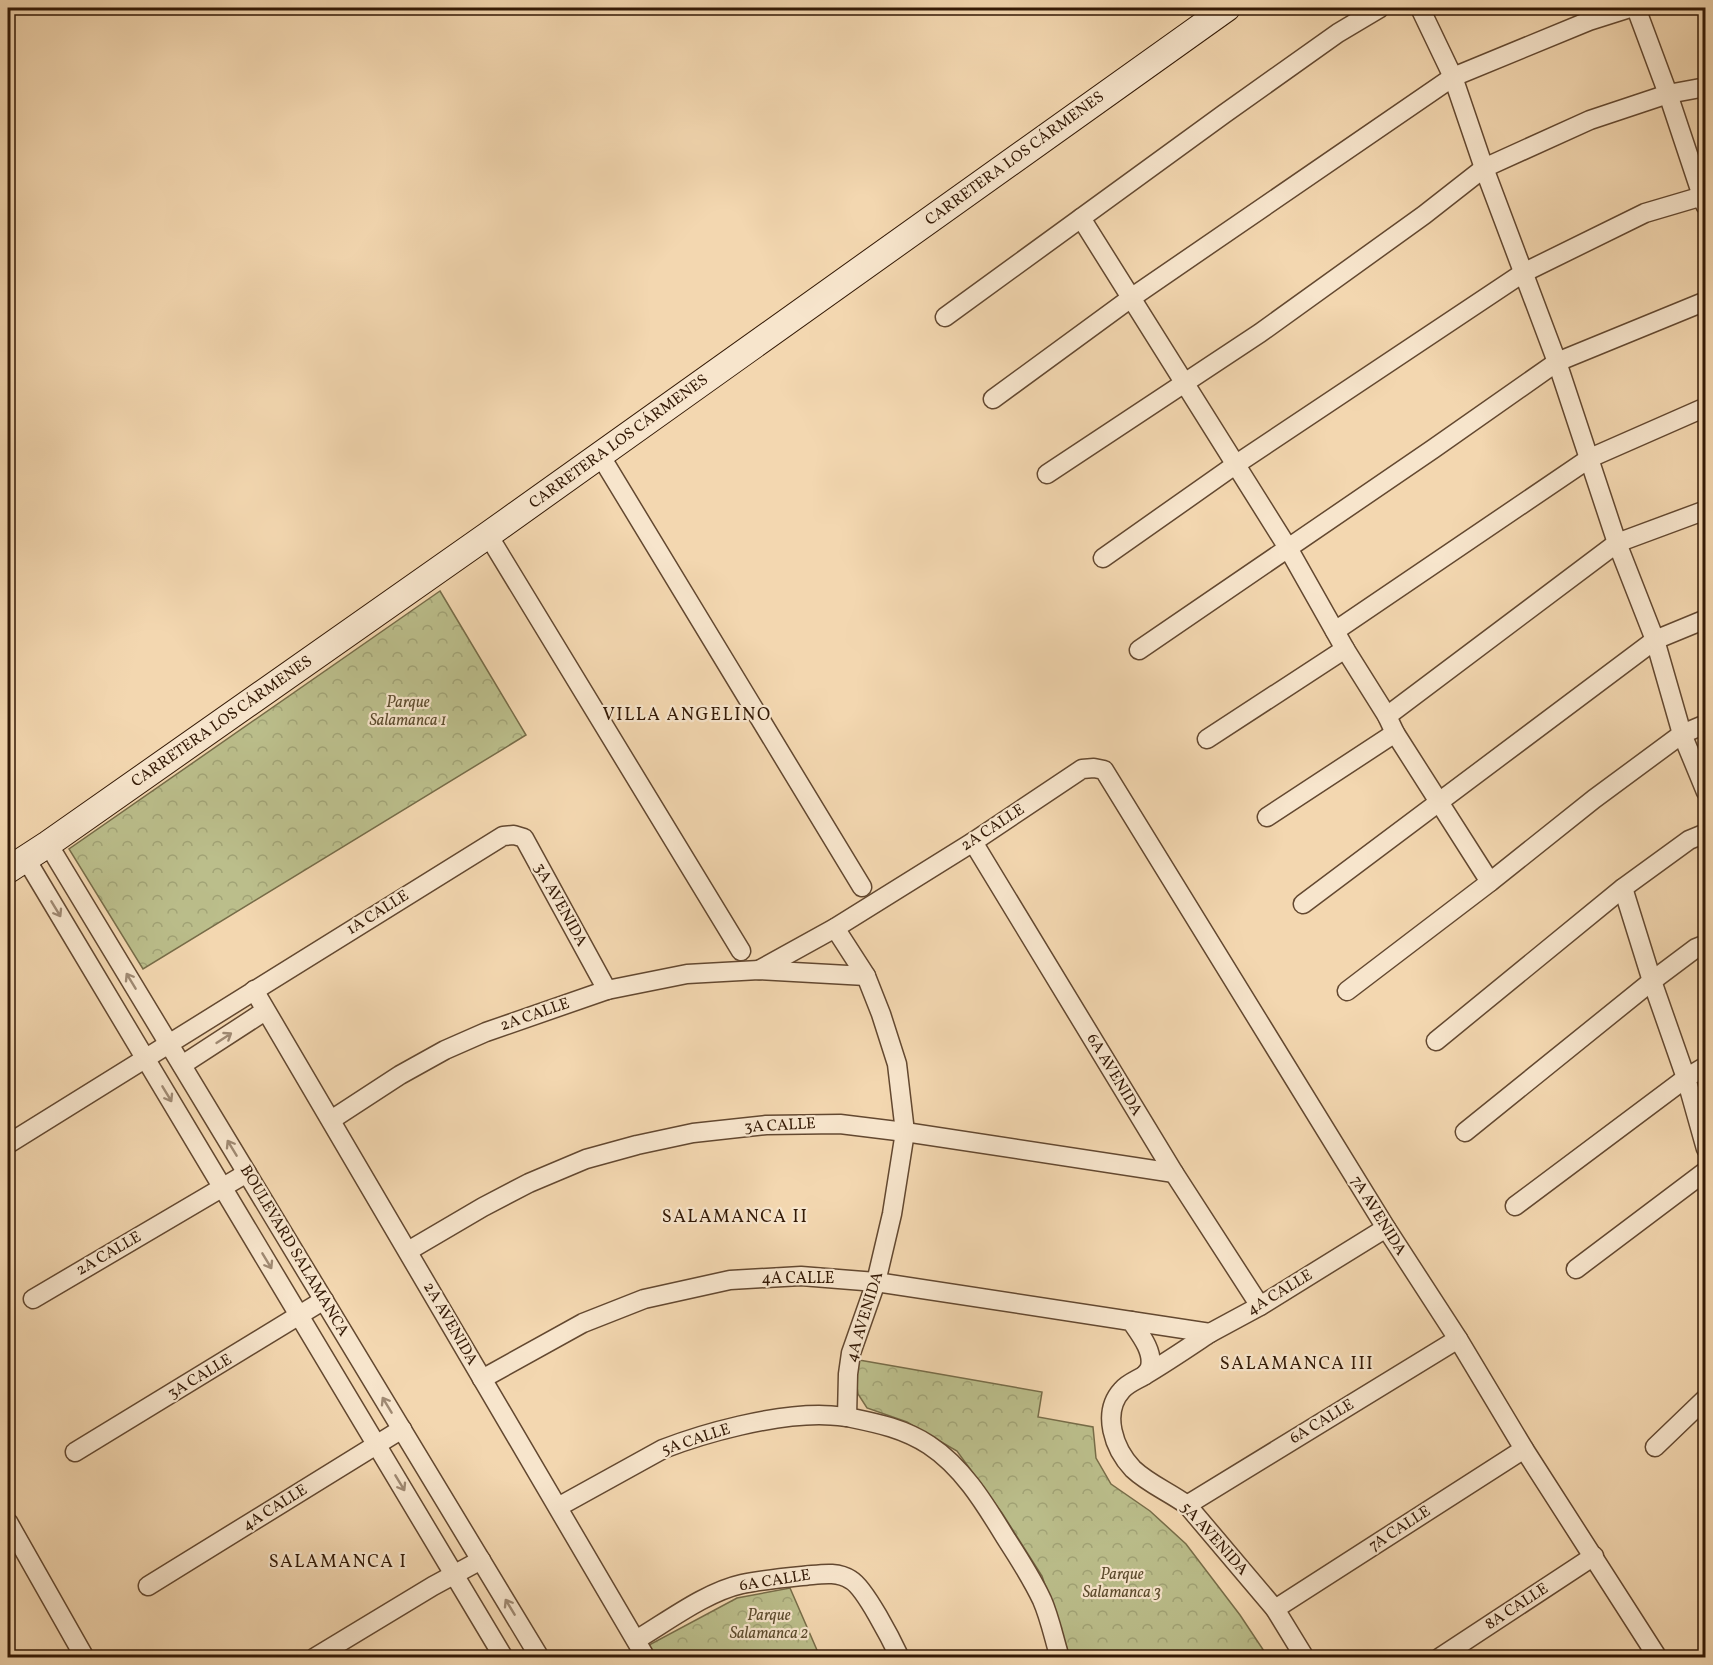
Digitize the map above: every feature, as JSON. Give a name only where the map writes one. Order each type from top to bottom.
[{"type":"main road","name":"CARRETERA LOS CÁRMENES","points":[[17,864],[488,535],[1227,8]]},
{"type":"street","points":[[945,317],[1319,47],[1380,8]]},
{"type":"street","points":[[1420,8],[1453,77],[1484,168],[1557,362],[1617,543],[1655,640],[1682,734],[1706,792]]},
{"type":"street","points":[[993,399],[1131,298],[1453,77],[1589,21],[1630,8]]},
{"type":"street","points":[[1103,558],[1235,465],[1523,273],[1645,213],[1704,199],[1636,8]]},
{"type":"street","points":[[1047,474],[1260,333],[1424,215],[1484,168],[1590,120],[1668,94],[1706,87]]},
{"type":"street","points":[[1081,218],[1288,548],[1395,733],[1490,882]]},
{"type":"street","points":[[1139,650],[1557,362],[1706,301]]},
{"type":"street","points":[[1335,631],[1590,458],[1706,407]]},
{"type":"street","points":[[600,455],[862,888]]},
{"type":"street","points":[[1387,717],[1617,543],[1706,510]]},
{"type":"street","points":[[488,535],[741,951]]},
{"type":"street","points":[[1303,904],[1655,640],[1706,619]]},
{"type":"street","points":[[1208,740],[1345,649]]},
{"type":"street","points":[[1347,991],[1594,799],[1682,734],[1706,724]]},
{"type":"street","points":[[1267,817],[1395,733]]},
{"type":"street","name":"2A CALLE","points":[[759,970],[835,928],[973,842],[1082,769],[1104,770]]},
{"type":"street","name":"7A AVENIDA","points":[[1104,770],[1386,1228],[1658,1658]]},
{"type":"street","points":[[1436,1041],[1623,888],[1689,840],[1706,832]]},
{"type":"street","name":"3A AVENIDA","points":[[503,836],[514,835],[524,838],[608,990]]},
{"type":"street","name":"1A CALLE","points":[[168,1043],[503,836]]},
{"type":"street","name":"6A AVENIDA","points":[[973,842],[1174,1173],[1260,1306]]},
{"type":"street","name":"BOULEVARD SALAMANCA","points":[[48,844],[540,1658]]},
{"type":"street","name":"BOULEVARD SALAMANCA","points":[[17,864],[145,1057],[504,1658]]},
{"type":"street","points":[[1623,888],[1686,1078],[1706,1149]]},
{"type":"street","name":"4A AVENIDA","points":[[835,928],[866,976],[882,1014],[897,1064],[904,1131],[892,1214],[876,1282],[851,1353],[847,1417]]},
{"type":"street","points":[[1465,1132],[1652,981],[1696,948],[1706,944]]},
{"type":"street","name":"2A CALLE","points":[[331,1120],[399,1075],[445,1050],[486,1032],[608,990],[687,974],[759,970],[866,976]]},
{"type":"street","name":"2A AVENIDA","points":[[254,990],[646,1658]]},
{"type":"street","points":[[182,1065],[265,1011]]},
{"type":"street","points":[[8,1143],[168,1043]]},
{"type":"street","points":[[1515,1206],[1686,1078],[1706,1066]]},
{"type":"street","name":"3A CALLE","points":[[408,1251],[529,1183],[586,1159],[693,1133],[766,1125],[840,1124],[904,1131],[1174,1173]]},
{"type":"street","points":[[1576,1269],[1706,1171]]},
{"type":"street","name":"2A CALLE","points":[[33,1299],[247,1173]]},
{"type":"street","name":"4A CALLE","points":[[482,1379],[583,1323],[644,1299],[730,1280],[801,1276],[876,1282],[1210,1333],[1260,1306],[1386,1228]]},
{"type":"street","name":"3A CALLE","points":[[75,1452],[324,1300]]},
{"type":"street","points":[[1131,1321],[1143,1338],[1149,1354],[1150,1366],[1145,1375]]},
{"type":"street","name":"5A AVENIDA","points":[[1210,1333],[1128,1384],[1120,1392],[1114,1404],[1111,1428],[1118,1447],[1132,1467],[1150,1483],[1170,1493],[1186,1505],[1275,1609],[1305,1658]]},
{"type":"street","name":"6A CALLE","points":[[1186,1505],[1458,1339]]},
{"type":"street","points":[[1655,1447],[1706,1398]]},
{"type":"street","name":"5A CALLE","points":[[558,1507],[663,1449],[680,1443],[728,1429],[776,1419],[819,1415],[847,1417]]},
{"type":"street","points":[[847,1417],[898,1428],[929,1445],[951,1462],[989,1511],[1026,1569],[1043,1603],[1060,1658]]},
{"type":"street","name":"4A CALLE","points":[[148,1586],[402,1429]]},
{"type":"street","name":"7A CALLE","points":[[1275,1609],[1524,1449]]},
{"type":"street","points":[[8,1522],[85,1658]]},
{"type":"street","name":"8A CALLE","points":[[1439,1658],[1594,1556]]},
{"type":"street","points":[[314,1658],[481,1560]]},
{"type":"street","name":"6A CALLE","points":[[636,1640],[718,1592],[741,1584],[828,1573],[844,1576],[853,1581],[862,1592],[900,1658]]},
{"type":"green space","name":"Parque Salamanca 1","points":[[440,591],[526,735],[143,969],[69,849]]},
{"type":"green space","name":"Parque Salamanca 3","points":[[859,1360],[1042,1392],[1038,1417],[1093,1427],[1096,1458],[1111,1484],[1150,1511],[1186,1544],[1240,1615],[1268,1657],[1070,1657],[1042,1576],[1002,1513],[957,1451],[907,1422],[867,1408],[858,1394],[856,1379]]},
{"type":"green space","name":"Parque Salamanca 2","points":[[790,1588],[820,1657],[656,1657],[649,1645],[737,1598]]},
{"type":"district","name":"VILLA ANGELINO","points":[[687,715]]},
{"type":"district","name":"SALAMANCA II","points":[[735,1217]]},
{"type":"district","name":"SALAMANCA III","points":[[1297,1364]]},
{"type":"district","name":"SALAMANCA I","points":[[338,1562]]}]
